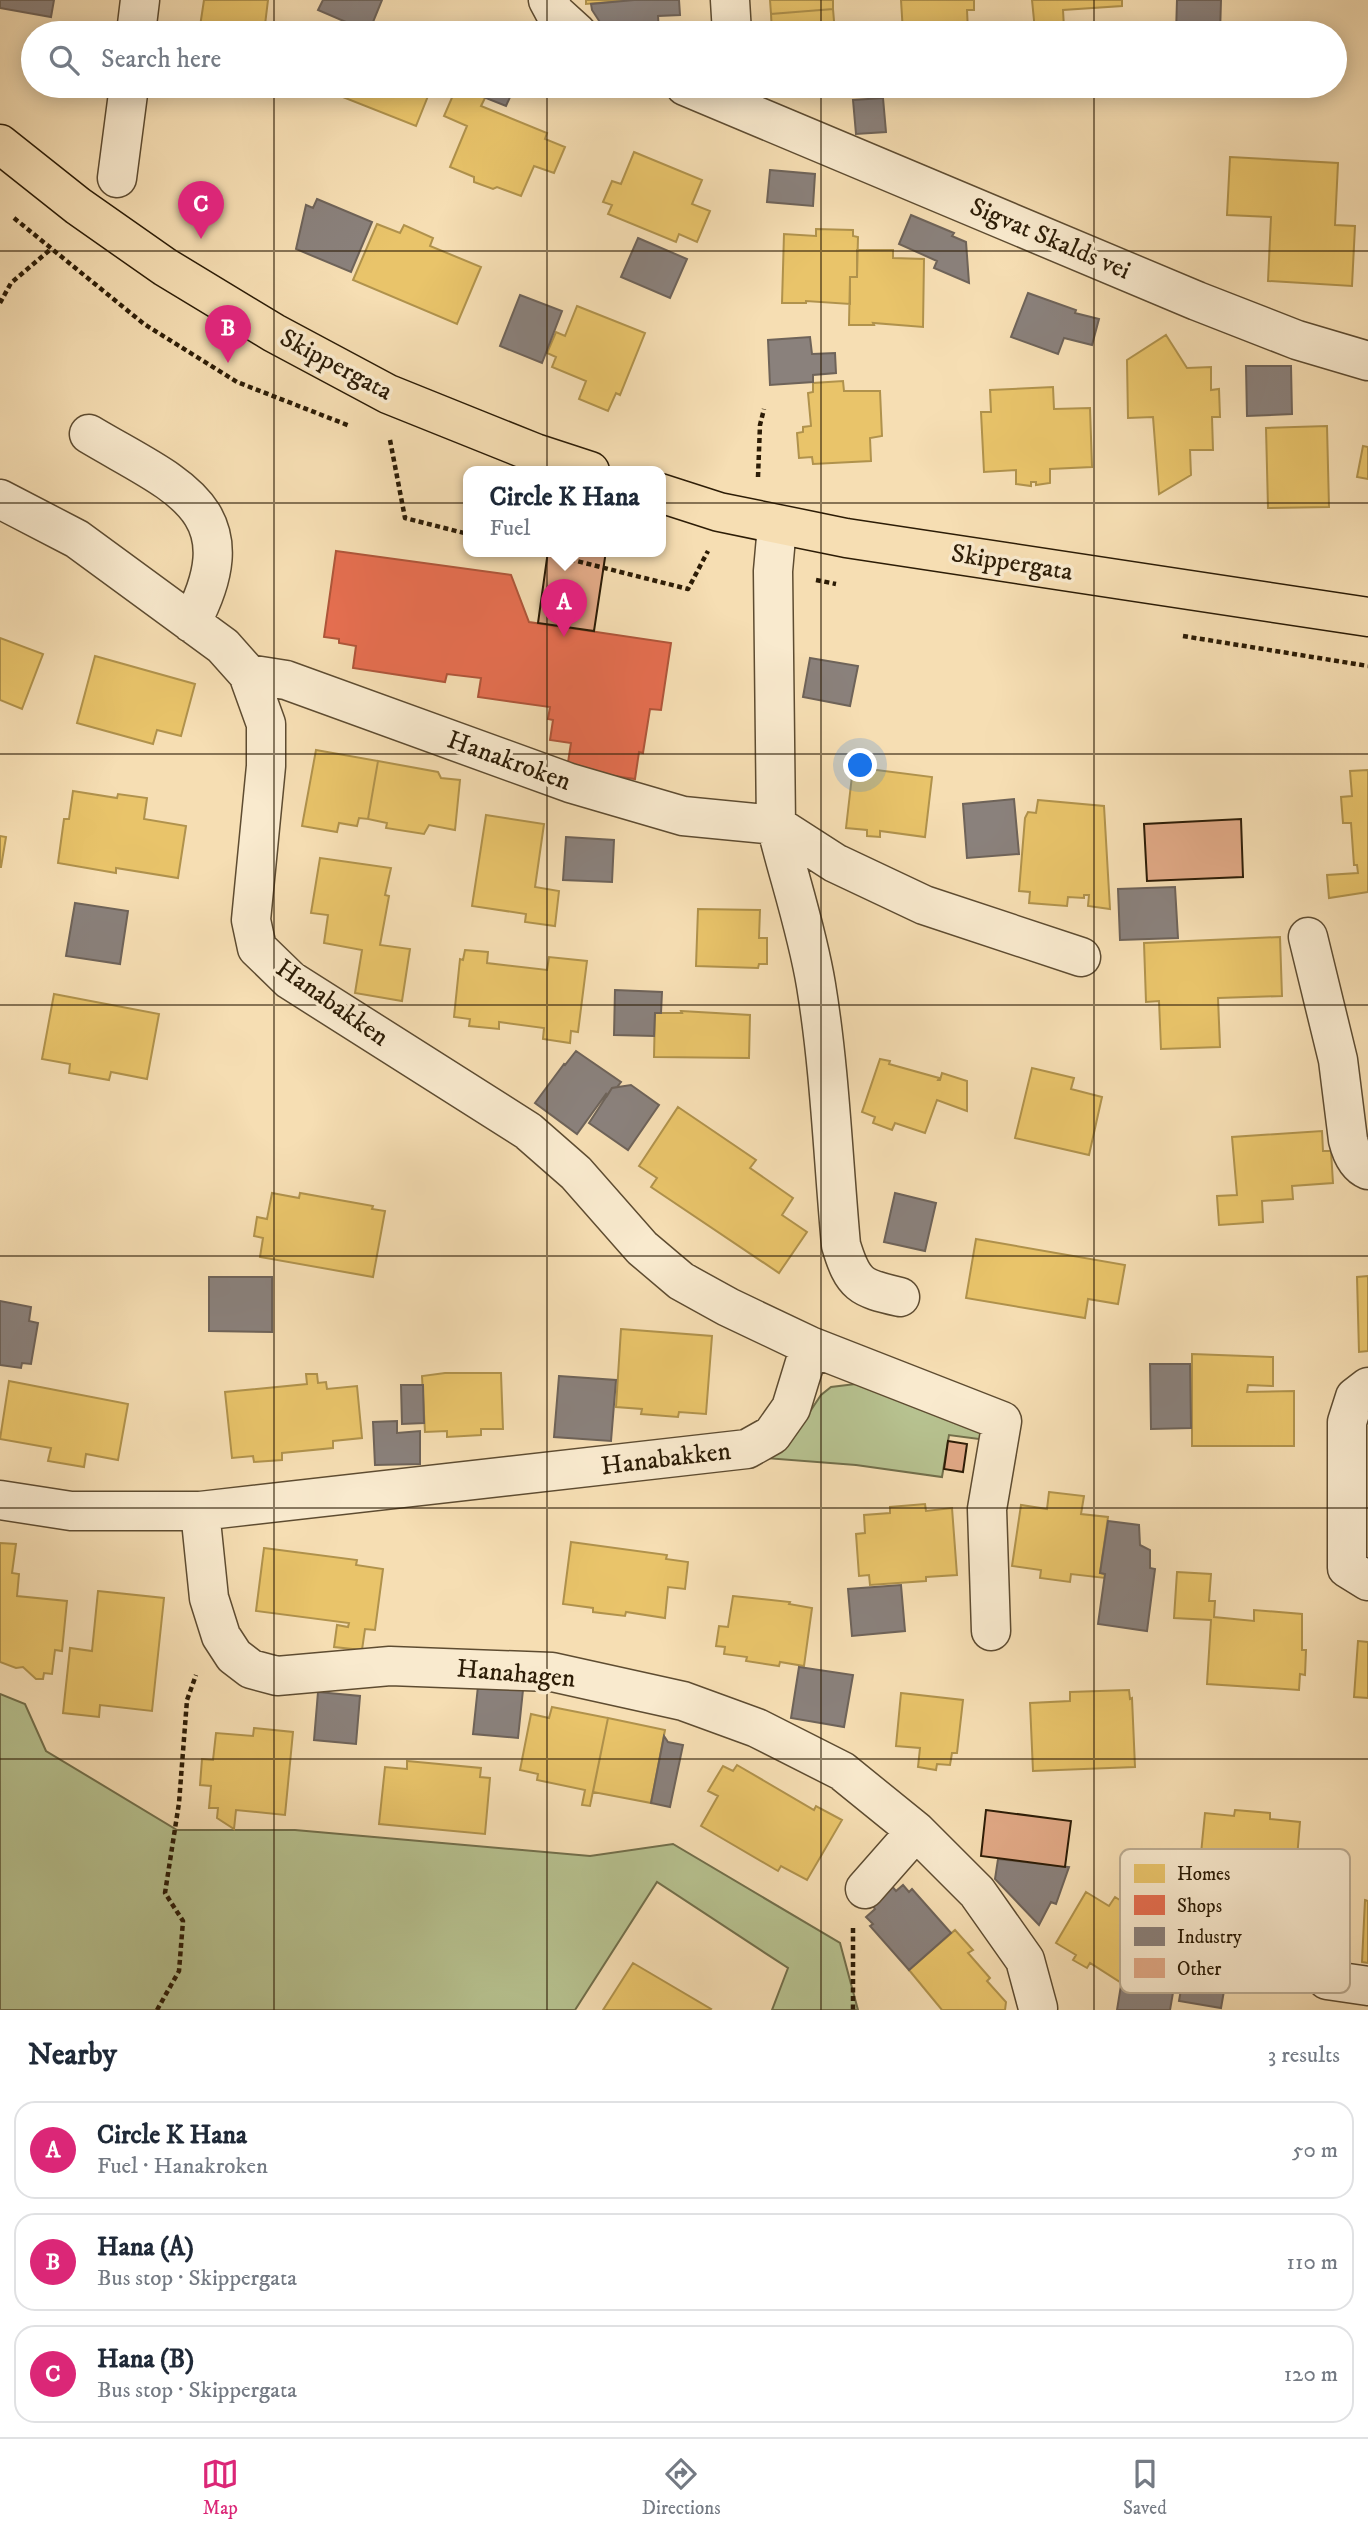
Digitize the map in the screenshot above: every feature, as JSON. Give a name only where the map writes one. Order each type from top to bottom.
[{"type":"main road","name":"Skippergata","points":[[1,148],[165,267],[274,333],[388,394],[535,453],[575,466]]},
{"type":"main road","name":"Skippergata","points":[[666,495],[719,512],[777,526],[846,538],[1368,617]]},
{"type":"street","points":[[137,21],[140,0]]},
{"type":"street","points":[[548,0],[555,13],[564,21]]},
{"type":"street","points":[[730,0],[731,21]]},
{"type":"street","points":[[117,178],[127,98]]},
{"type":"street","name":"Sigvat Skalds vei","points":[[740,98],[1197,301],[1297,340],[1368,361]]},
{"type":"street","points":[[89,434],[179,488],[197,503],[209,527],[215,555],[205,597],[191,623]]},
{"type":"street","name":"Hanabakken","points":[[0,499],[77,539],[223,646],[247,674],[266,724],[267,765],[251,920],[257,948],[290,980],[528,1131],[576,1173],[642,1248],[681,1281],[810,1346],[1002,1421],[987,1509],[991,1631]]},
{"type":"street","points":[[777,526],[773,571],[776,825],[801,912],[816,983],[841,1245],[847,1266],[860,1284],[869,1290],[900,1297]]},
{"type":"street","name":"Hanakroken","points":[[247,674],[286,680],[570,783],[683,816],[776,825],[835,863],[924,905],[1081,957]]},
{"type":"street","points":[[1308,937],[1338,1060],[1348,1140],[1351,1151],[1362,1167],[1368,1170]]},
{"type":"street","name":"Hanabakken","points":[[0,1500],[71,1511],[200,1511],[747,1449],[772,1435],[791,1408],[810,1346]]},
{"type":"street","points":[[1368,1387],[1355,1397],[1347,1422],[1347,1569],[1368,1581]]},
{"type":"street","name":"Hanahagen","points":[[200,1511],[209,1598],[221,1636],[234,1656],[251,1669],[277,1676],[390,1667],[552,1672],[683,1701],[757,1728],[842,1771],[916,1831],[977,1892],[1025,1961],[1038,2008]]},
{"type":"street","points":[[864,1889],[916,1831]]},
{"type":"street","points":[[1350,1983],[1368,1986]]},
{"type":"path","points":[[0,303],[11,284],[52,248]]},
{"type":"path","points":[[388,394],[390,440],[405,518],[463,533]]},
{"type":"path","points":[[758,481],[760,425],[764,409]]},
{"type":"path","points":[[561,557],[688,589],[712,542],[719,512]]},
{"type":"path","points":[[157,2010],[179,1971],[183,1921],[165,1893],[178,1804],[187,1700]]},
{"type":"path","points":[[853,2010],[853,1906],[864,1889]]},
{"type":"green space","points":[[880,1381],[975,1422],[984,1437],[979,1439],[949,1435],[942,1477],[856,1465],[765,1458],[799,1428],[821,1395],[831,1387]]},
{"type":"green space","points":[[0,1694],[25,1704],[46,1751],[177,1830],[295,1830],[590,1856],[673,1844],[840,1943],[858,2010],[772,2010],[788,1968],[657,1882],[575,2010],[0,2010]]},
{"type":"building: Homes","points":[[204,0],[268,0],[265,21],[201,21]]},
{"type":"building: Homes","points":[[586,0],[634,0],[586,4]]},
{"type":"building: Homes","points":[[770,0],[833,0],[833,9],[771,14]]},
{"type":"building: Homes","points":[[901,0],[974,0],[974,10],[967,10],[968,21],[902,21]]},
{"type":"building: Homes","points":[[1032,0],[1122,0],[1122,6],[1063,10],[1064,21],[1034,21]]},
{"type":"building: Homes","points":[[833,9],[834,21],[771,21],[771,14]]},
{"type":"building: Homes","points":[[345,98],[427,98],[416,126]]},
{"type":"building: Homes","points":[[452,98],[485,98],[481,106],[547,133],[545,139],[565,147],[554,173],[534,166],[521,196],[497,187],[493,189],[474,182],[474,177],[450,167],[467,126],[444,116]]},
{"type":"building: Homes","points":[[634,152],[702,180],[692,204],[710,211],[697,242],[679,234],[676,242],[608,214],[612,205],[603,202],[612,181],[621,184]]},
{"type":"building: Homes","points":[[1230,157],[1338,163],[1335,225],[1355,226],[1352,286],[1268,281],[1271,217],[1227,215]]},
{"type":"building: Homes","points":[[377,224],[400,233],[404,225],[433,238],[430,246],[481,267],[457,324],[353,280]]},
{"type":"building: Homes","points":[[816,229],[853,230],[853,236],[858,237],[857,277],[850,277],[850,304],[806,301],[782,303],[784,234],[816,236]]},
{"type":"building: Homes","points":[[857,250],[893,250],[893,258],[924,259],[923,327],[873,323],[874,325],[849,325],[850,277],[857,277]]},
{"type":"building: Homes","points":[[577,306],[645,333],[620,395],[616,393],[608,411],[579,399],[586,381],[552,367],[556,357],[547,353],[556,332],[565,336]]},
{"type":"building: Homes","points":[[1166,335],[1187,368],[1211,367],[1211,390],[1219,389],[1220,417],[1212,417],[1213,450],[1190,450],[1191,475],[1159,494],[1153,417],[1128,418],[1127,360]]},
{"type":"building: Homes","points":[[843,381],[844,391],[880,391],[882,436],[870,438],[871,461],[813,464],[812,457],[799,458],[797,433],[803,432],[803,427],[811,426],[808,393],[813,392],[813,383]]},
{"type":"building: Homes","points":[[1053,387],[1054,409],[1090,408],[1092,467],[1050,469],[1050,483],[1036,485],[1036,482],[1031,482],[1031,486],[1016,484],[1016,470],[984,472],[981,412],[991,412],[990,390]]},
{"type":"building: Homes","points":[[1327,426],[1329,507],[1268,508],[1266,428]]},
{"type":"building: Homes","points":[[1363,446],[1368,447],[1368,479],[1357,477]]},
{"type":"building: Homes","points":[[0,638],[43,654],[22,709],[0,700]]},
{"type":"building: Homes","points":[[95,656],[195,684],[181,736],[157,730],[153,744],[77,723]]},
{"type":"building: Homes","points":[[316,750],[378,761],[368,819],[359,818],[357,826],[339,823],[337,832],[302,826]]},
{"type":"building: Homes","points":[[378,761],[438,772],[441,778],[460,780],[455,830],[429,825],[424,834],[386,828],[387,823],[368,819]]},
{"type":"building: Homes","points":[[853,767],[932,777],[925,837],[880,831],[880,837],[867,836],[867,830],[846,828]]},
{"type":"building: Homes","points":[[1368,770],[1368,892],[1329,898],[1327,875],[1358,873],[1357,865],[1354,865],[1351,823],[1343,823],[1341,797],[1352,796],[1350,771]]},
{"type":"building: Homes","points":[[73,791],[117,798],[118,794],[147,798],[144,819],[186,826],[178,878],[116,868],[116,873],[58,863],[64,819],[69,819]]},
{"type":"building: Homes","points":[[1038,800],[1104,806],[1110,909],[1088,906],[1089,895],[1084,895],[1084,898],[1068,897],[1067,906],[1029,903],[1030,892],[1019,891],[1025,818],[1028,812],[1036,813]]},
{"type":"building: Homes","points":[[486,815],[544,824],[535,887],[559,891],[555,926],[525,922],[526,914],[472,906]]},
{"type":"building: Homes","points":[[0,836],[6,837],[1,867],[0,867]]},
{"type":"building: Homes","points":[[320,858],[391,868],[385,895],[389,896],[380,945],[410,949],[402,1001],[355,993],[362,950],[324,943],[328,915],[311,913]]},
{"type":"building: Homes","points":[[698,909],[760,910],[759,938],[767,938],[767,964],[759,964],[758,968],[696,966]]},
{"type":"building: Homes","points":[[1280,937],[1282,996],[1218,998],[1220,1047],[1161,1049],[1159,1001],[1146,1002],[1144,943]]},
{"type":"building: Homes","points":[[465,950],[488,952],[487,963],[547,970],[549,957],[587,961],[578,1032],[571,1031],[570,1043],[543,1039],[544,1028],[499,1022],[499,1029],[469,1026],[470,1019],[454,1017],[460,959],[463,960]]},
{"type":"building: Homes","points":[[54,994],[159,1014],[147,1079],[111,1072],[109,1080],[69,1073],[70,1064],[42,1059]]},
{"type":"building: Homes","points":[[681,1011],[750,1015],[749,1058],[654,1057],[655,1013],[682,1013]]},
{"type":"building: Homes","points":[[880,1059],[939,1078],[938,1080],[942,1073],[967,1081],[967,1111],[937,1100],[925,1133],[895,1123],[892,1130],[873,1123],[875,1117],[862,1112]]},
{"type":"building: Homes","points":[[1032,1068],[1074,1078],[1071,1089],[1102,1097],[1089,1155],[1015,1138]]},
{"type":"building: Homes","points":[[678,1107],[756,1160],[750,1168],[793,1198],[782,1215],[807,1232],[779,1273],[651,1187],[657,1178],[639,1166]]},
{"type":"building: Homes","points":[[1322,1131],[1323,1151],[1331,1151],[1333,1183],[1292,1186],[1293,1199],[1262,1201],[1263,1222],[1219,1225],[1217,1196],[1237,1195],[1232,1137]]},
{"type":"building: Homes","points":[[272,1193],[299,1198],[300,1193],[373,1206],[372,1209],[385,1211],[373,1277],[260,1257],[263,1238],[254,1236],[257,1217],[267,1219]]},
{"type":"building: Homes","points":[[976,1239],[1125,1265],[1118,1304],[1088,1299],[1085,1318],[966,1298]]},
{"type":"building: Homes","points":[[1368,1276],[1368,1351],[1359,1352],[1357,1277]]},
{"type":"building: Homes","points":[[621,1329],[712,1336],[706,1414],[679,1412],[678,1417],[641,1414],[642,1409],[616,1407]]},
{"type":"building: Homes","points":[[1192,1354],[1273,1357],[1273,1386],[1248,1385],[1247,1392],[1294,1391],[1294,1446],[1192,1446]]},
{"type":"building: Homes","points":[[445,1373],[501,1373],[503,1429],[481,1429],[481,1435],[447,1437],[447,1431],[425,1432],[422,1376]]},
{"type":"building: Homes","points":[[306,1374],[317,1374],[318,1383],[326,1382],[327,1389],[357,1386],[362,1438],[333,1441],[333,1448],[282,1453],[282,1460],[254,1462],[253,1456],[232,1458],[225,1392],[307,1384]]},
{"type":"building: Homes","points":[[9,1381],[128,1404],[118,1460],[86,1454],[84,1467],[48,1461],[51,1448],[0,1439]]},
{"type":"building: Homes","points":[[1049,1492],[1084,1496],[1081,1514],[1108,1517],[1100,1573],[1105,1574],[1105,1578],[1071,1574],[1070,1582],[1040,1578],[1041,1570],[1012,1566],[1021,1505],[1047,1509]]},
{"type":"building: Homes","points":[[925,1504],[926,1511],[952,1508],[957,1575],[926,1577],[926,1581],[870,1585],[869,1575],[859,1576],[856,1534],[865,1533],[864,1515],[890,1513],[890,1507]]},
{"type":"building: Homes","points":[[571,1542],[667,1555],[666,1559],[688,1562],[685,1589],[668,1587],[665,1618],[626,1612],[625,1616],[593,1612],[593,1608],[563,1604]]},
{"type":"building: Homes","points":[[0,1543],[16,1544],[12,1573],[19,1574],[17,1596],[67,1601],[62,1651],[55,1650],[52,1674],[44,1673],[43,1679],[36,1679],[23,1667],[16,1668],[0,1662]]},
{"type":"building: Homes","points":[[264,1548],[357,1560],[356,1565],[383,1569],[375,1630],[365,1629],[362,1650],[334,1647],[337,1625],[348,1627],[349,1623],[256,1611]]},
{"type":"building: Homes","points":[[1177,1572],[1211,1574],[1209,1601],[1215,1601],[1214,1617],[1254,1621],[1254,1610],[1302,1614],[1302,1650],[1306,1650],[1305,1675],[1300,1674],[1299,1690],[1207,1684],[1211,1620],[1174,1618]]},
{"type":"building: Homes","points":[[98,1591],[164,1598],[152,1711],[100,1705],[99,1717],[63,1713],[70,1648],[92,1651]]},
{"type":"building: Homes","points":[[733,1596],[790,1602],[789,1604],[812,1608],[804,1666],[780,1662],[779,1666],[746,1661],[747,1657],[724,1654],[725,1647],[716,1646],[719,1626],[728,1627]]},
{"type":"building: Homes","points":[[1358,1641],[1368,1642],[1368,1698],[1354,1697]]},
{"type":"building: Homes","points":[[1129,1690],[1130,1699],[1132,1698],[1135,1767],[1033,1771],[1030,1703],[1070,1701],[1070,1692]]},
{"type":"building: Homes","points":[[901,1693],[963,1700],[957,1753],[952,1753],[950,1765],[937,1764],[936,1770],[918,1767],[920,1748],[896,1746]]},
{"type":"building: Homes","points":[[552,1707],[608,1718],[590,1806],[582,1805],[585,1790],[537,1780],[538,1774],[520,1770],[531,1714],[549,1718]]},
{"type":"building: Homes","points":[[608,1718],[665,1730],[651,1803],[593,1792]]},
{"type":"building: Homes","points":[[254,1728],[293,1732],[285,1815],[236,1810],[234,1829],[217,1818],[218,1808],[209,1808],[211,1786],[200,1785],[202,1759],[213,1760],[216,1733],[253,1736]]},
{"type":"building: Homes","points":[[407,1761],[481,1768],[480,1777],[490,1778],[485,1834],[379,1824],[385,1767],[407,1769]]},
{"type":"building: Homes","points":[[737,1765],[814,1810],[816,1806],[842,1820],[807,1880],[781,1866],[778,1871],[701,1826],[718,1796],[708,1791],[723,1766],[733,1771]]},
{"type":"building: Homes","points":[[1235,1810],[1270,1813],[1270,1819],[1300,1822],[1298,1849],[1201,1849],[1205,1813],[1234,1816]]},
{"type":"building: Homes","points":[[1086,1892],[1109,1906],[1115,1897],[1120,1900],[1120,1982],[1090,1963],[1087,1968],[1073,1960],[1076,1955],[1056,1943]]},
{"type":"building: Homes","points":[[1365,1900],[1368,1901],[1368,1963],[1362,1962]]},
{"type":"building: Homes","points":[[955,1930],[973,1950],[968,1953],[990,1978],[987,1981],[1006,2002],[1005,2010],[942,2010],[909,1970]]},
{"type":"building: Homes","points":[[633,1963],[711,2009],[603,2010]]},
{"type":"building: Shops","points":[[336,551],[511,575],[529,622],[671,643],[661,710],[650,709],[643,753],[639,752],[635,779],[567,769],[571,743],[550,740],[553,720],[548,719],[550,707],[478,697],[481,678],[447,674],[445,682],[353,668],[356,646],[339,643],[339,639],[324,637]]},
{"type":"building: Industry","points":[[0,0],[54,0],[51,17],[0,8]]},
{"type":"building: Industry","points":[[323,0],[382,0],[373,21],[344,21],[318,10]]},
{"type":"building: Industry","points":[[679,0],[680,15],[658,16],[658,21],[599,21],[591,4]]},
{"type":"building: Industry","points":[[1177,0],[1221,0],[1220,21],[1176,21]]},
{"type":"building: Industry","points":[[486,98],[510,98],[506,106]]},
{"type":"building: Industry","points":[[883,98],[886,132],[856,134],[853,100]]},
{"type":"building: Industry","points":[[770,170],[815,174],[813,206],[767,202]]},
{"type":"building: Industry","points":[[317,199],[372,222],[351,272],[296,249],[306,205],[313,208]]},
{"type":"building: Industry","points":[[911,215],[954,233],[952,236],[966,242],[969,283],[934,268],[937,261],[899,244]]},
{"type":"building: Industry","points":[[638,238],[687,259],[670,298],[621,277]]},
{"type":"building: Industry","points":[[1028,293],[1076,310],[1075,313],[1099,319],[1092,345],[1064,338],[1058,354],[1011,337]]},
{"type":"building: Industry","points":[[520,295],[562,311],[542,363],[500,346]]},
{"type":"building: Industry","points":[[810,337],[812,354],[835,353],[836,373],[813,375],[813,382],[770,385],[768,340]]},
{"type":"building: Industry","points":[[1246,366],[1291,366],[1292,414],[1247,416]]},
{"type":"building: Industry","points":[[810,658],[858,666],[850,706],[803,697]]},
{"type":"building: Industry","points":[[1014,799],[1019,854],[967,858],[963,804]]},
{"type":"building: Industry","points":[[566,837],[614,840],[612,882],[563,880]]},
{"type":"building: Industry","points":[[1175,887],[1178,938],[1120,940],[1118,889]]},
{"type":"building: Industry","points":[[75,903],[128,911],[120,964],[66,956]]},
{"type":"building: Industry","points":[[615,990],[662,992],[661,1013],[655,1013],[654,1036],[614,1035]]},
{"type":"building: Industry","points":[[576,1051],[621,1082],[612,1088],[607,1096],[606,1094],[577,1134],[535,1103]]},
{"type":"building: Industry","points":[[631,1085],[659,1105],[628,1150],[589,1123],[612,1088]]},
{"type":"building: Industry","points":[[895,1193],[936,1203],[925,1251],[884,1242]]},
{"type":"building: Industry","points":[[209,1277],[272,1277],[272,1332],[209,1331]]},
{"type":"building: Industry","points":[[0,1301],[31,1307],[29,1321],[38,1323],[31,1364],[22,1363],[21,1368],[0,1365]]},
{"type":"building: Industry","points":[[1150,1364],[1190,1364],[1191,1428],[1151,1429]]},
{"type":"building: Industry","points":[[559,1376],[616,1380],[611,1441],[554,1437]]},
{"type":"building: Industry","points":[[401,1385],[423,1385],[424,1423],[402,1424]]},
{"type":"building: Industry","points":[[397,1421],[397,1433],[420,1431],[420,1464],[375,1465],[373,1422]]},
{"type":"building: Industry","points":[[1108,1521],[1139,1525],[1140,1545],[1150,1550],[1150,1568],[1155,1569],[1147,1631],[1098,1624],[1105,1574],[1100,1573]]},
{"type":"building: Industry","points":[[901,1585],[905,1631],[852,1636],[848,1589]]},
{"type":"building: Industry","points":[[799,1667],[853,1675],[844,1727],[791,1718]]},
{"type":"building: Industry","points":[[478,1686],[523,1690],[518,1738],[473,1734]]},
{"type":"building: Industry","points":[[318,1692],[360,1696],[356,1744],[314,1740]]},
{"type":"building: Industry","points":[[664,1736],[668,1742],[683,1745],[670,1807],[651,1803]]},
{"type":"building: Industry","points":[[998,1859],[1069,1867],[1056,1904],[1051,1902],[1039,1925],[995,1879]]},
{"type":"building: Industry","points":[[890,1884],[896,1891],[903,1885],[909,1892],[912,1889],[951,1933],[909,1970],[870,1926],[873,1924],[866,1917],[875,1909],[870,1902]]},
{"type":"building: Industry","points":[[1120,1991],[1173,1993],[1170,2010],[1117,2010]]},
{"type":"building: Industry","points":[[1180,1993],[1224,1993],[1221,2008],[1179,2001]]},
{"type":"building: Other","points":[[547,557],[605,557],[594,631],[538,623]]},
{"type":"building: Other","points":[[1241,819],[1243,877],[1147,881],[1144,824]]},
{"type":"building: Other","points":[[948,1441],[967,1444],[963,1472],[944,1469]]},
{"type":"building: Other","points":[[986,1810],[1071,1821],[1065,1867],[981,1856]]},
{"type":"place","name":"Hana (B)","points":[[201,239]]},
{"type":"place","name":"Hana (A)","points":[[228,363]]},
{"type":"place","name":"Circle K Hana","points":[[564,637]]}]
